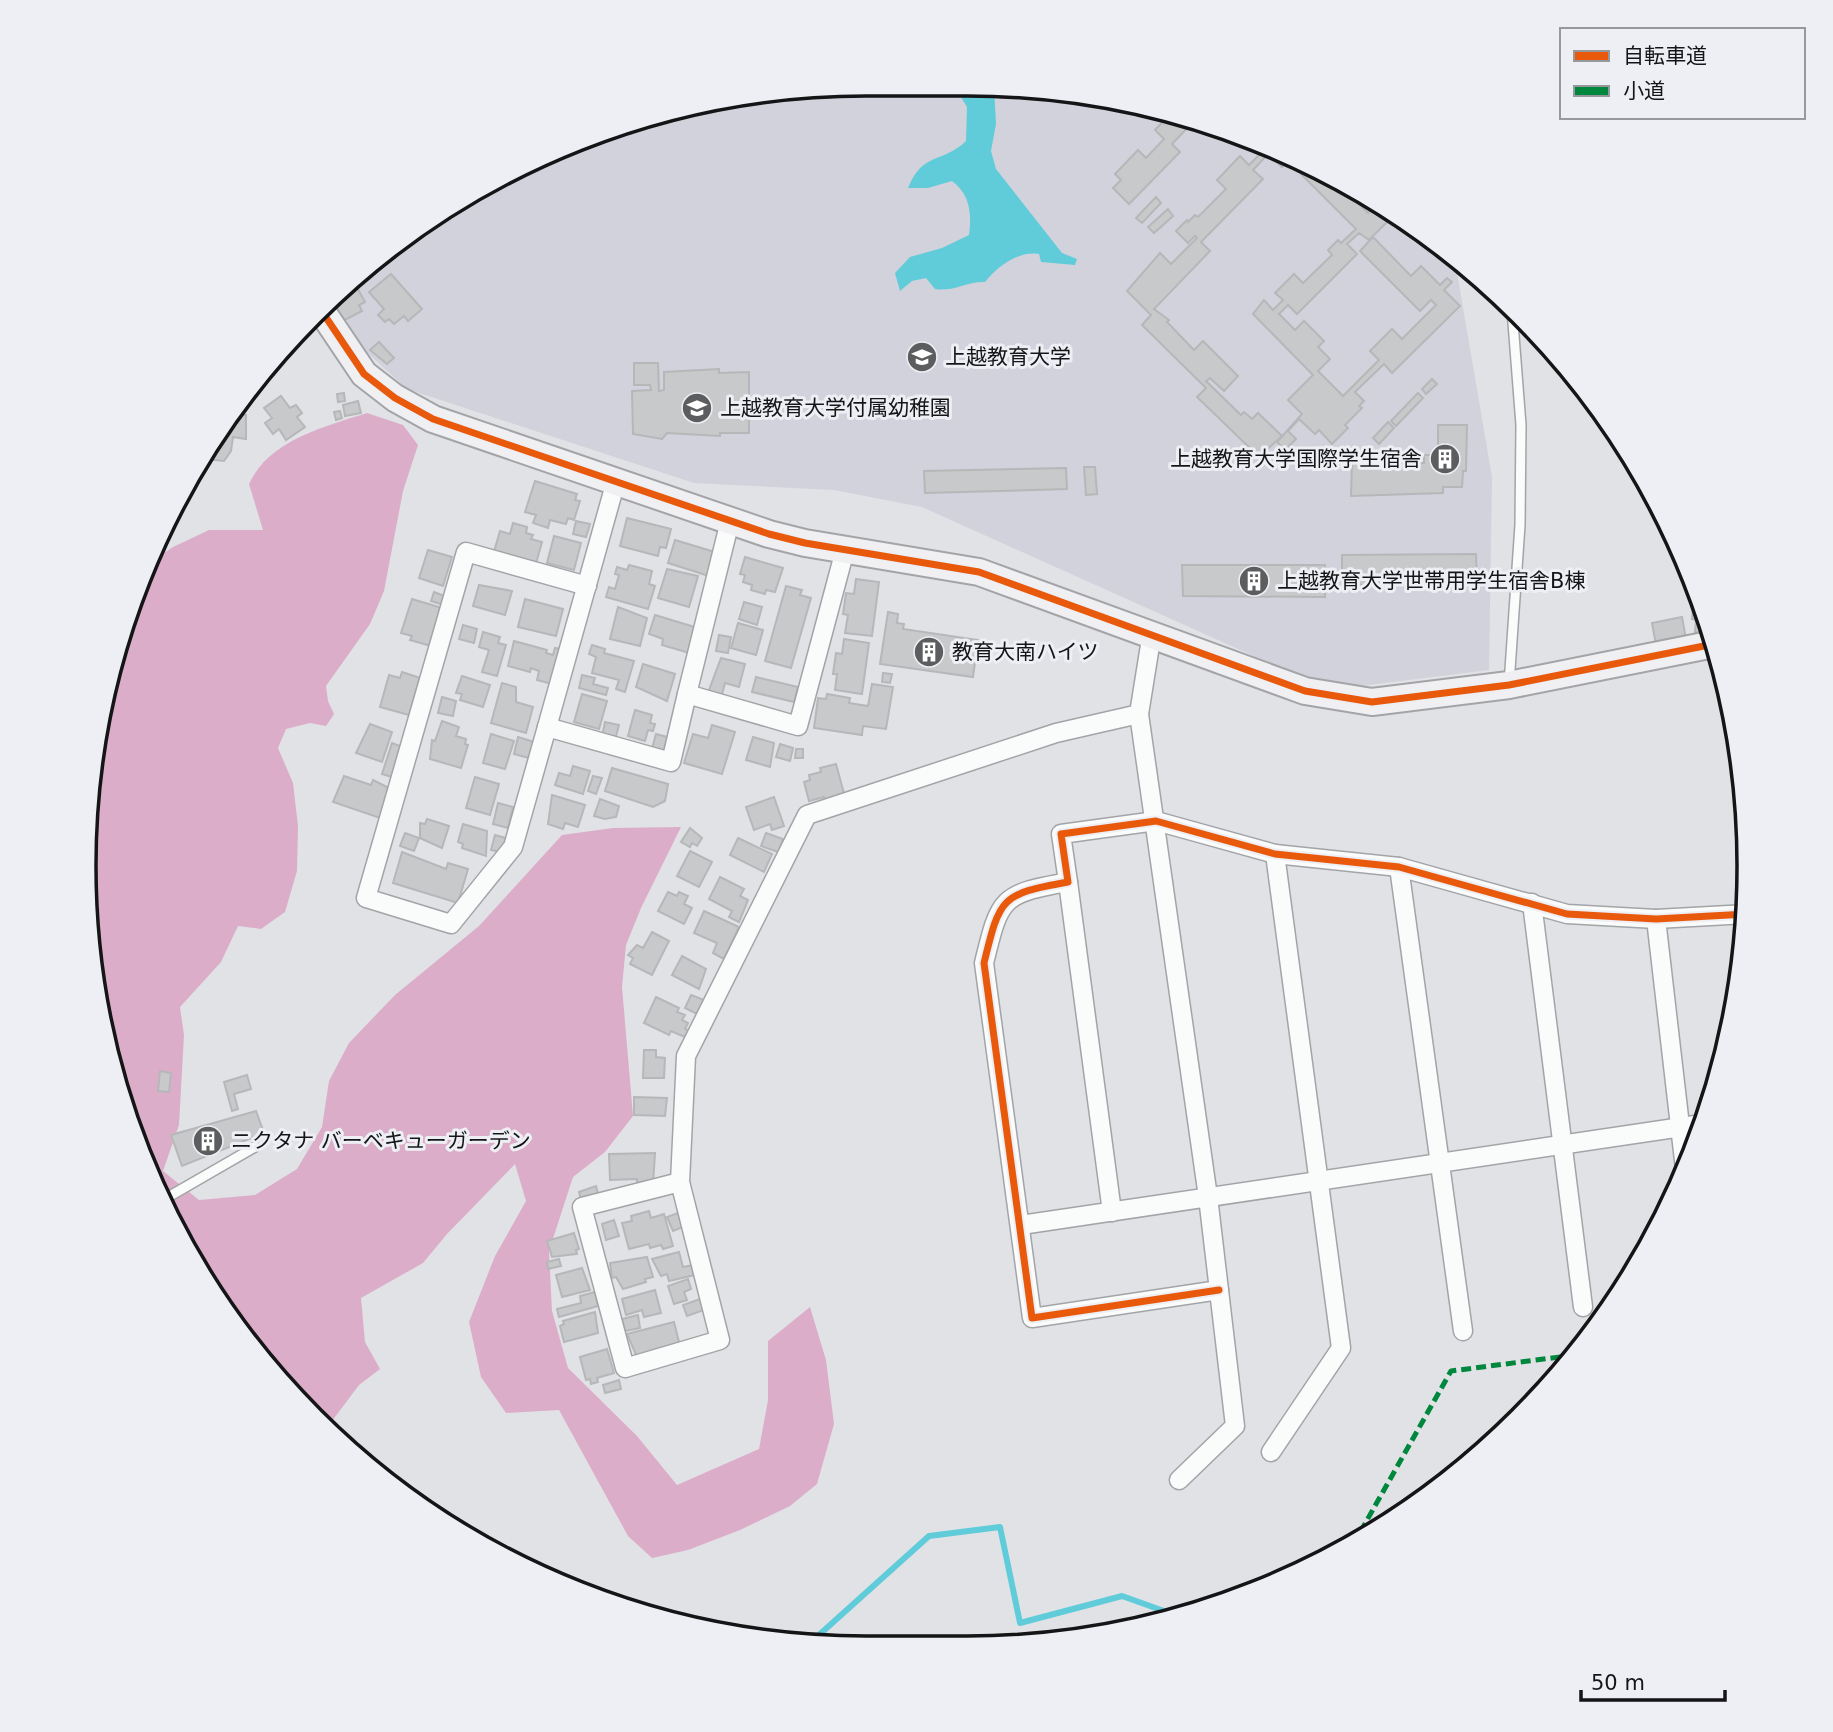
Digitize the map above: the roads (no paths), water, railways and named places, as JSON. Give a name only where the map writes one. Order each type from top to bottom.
[{"type":"street","points":[[326,318],[364,374],[395,398],[433,419],[510,448],[769,534],[845,550],[979,572],[1305,691],[1372,702],[1508,685],[1704,646]]},
{"type":"street","points":[[587,586],[466,552],[366,898],[451,924],[513,847],[587,586],[616,481]]},
{"type":"street","points":[[547,727],[671,762],[730,521]]},
{"type":"street","points":[[687,694],[798,726],[845,550]]},
{"type":"street","points":[[1152,633],[1139,714],[1208,1197],[1235,1426],[1179,1480]]},
{"type":"street","points":[[680,1182],[582,1207],[625,1368],[720,1340],[680,1182],[686,1056],[807,815],[1056,733],[1139,714]]},
{"type":"street","points":[[1112,1212],[1061,834],[1156,821],[1275,854],[1399,867],[1567,914],[1656,919],[1735,915]]},
{"type":"street","points":[[1271,1452],[1341,1348],[1275,854]]},
{"type":"street","points":[[1399,867],[1463,1331]]},
{"type":"street","points":[[1068,882],[1024,890],[1008,898],[998,911],[984,963],[1032,1318],[1219,1290]]},
{"type":"street","points":[[1532,903],[1560,1145],[1583,1307]]},
{"type":"street","points":[[1656,919],[1682,1150]]},
{"type":"street","points":[[1021,1225],[1691,1125]]},
{"type":"lane","points":[[1508,685],[1520,513],[1521,425],[1513,324]]},
{"type":"lane","points":[[171,1195],[255,1147]]},
{"type":"water","points":[[960,96],[995,97],[996,124],[991,151],[996,169],[1062,253],[1077,259],[1075,265],[1041,262],[1039,254],[1024,255],[996,270],[985,282],[942,290],[935,289],[926,278],[912,281],[900,291],[895,273],[910,257],[942,248],[969,235],[970,220],[966,198],[952,181],[928,188],[908,188],[920,168],[966,141],[967,107]]},
{"type":"waterway","points":[[820,1634],[929,1536],[1000,1527],[1020,1623],[1122,1596],[1163,1611]]},
{"type":"place","name":"上越教育大学","points":[[922,357]]},
{"type":"place","name":"上越教育大学付属幼稚園","points":[[697,408]]},
{"type":"place","name":"上越教育大学国際学生宿舎","points":[[1445,459]]},
{"type":"place","name":"上越教育大学世帯用学生宿舎B棟","points":[[1254,581]]},
{"type":"place","name":"教育大南ハイツ","points":[[929,652]]},
{"type":"place","name":"ニクタナ バーベキューガーデン","points":[[208,1141]]}]
